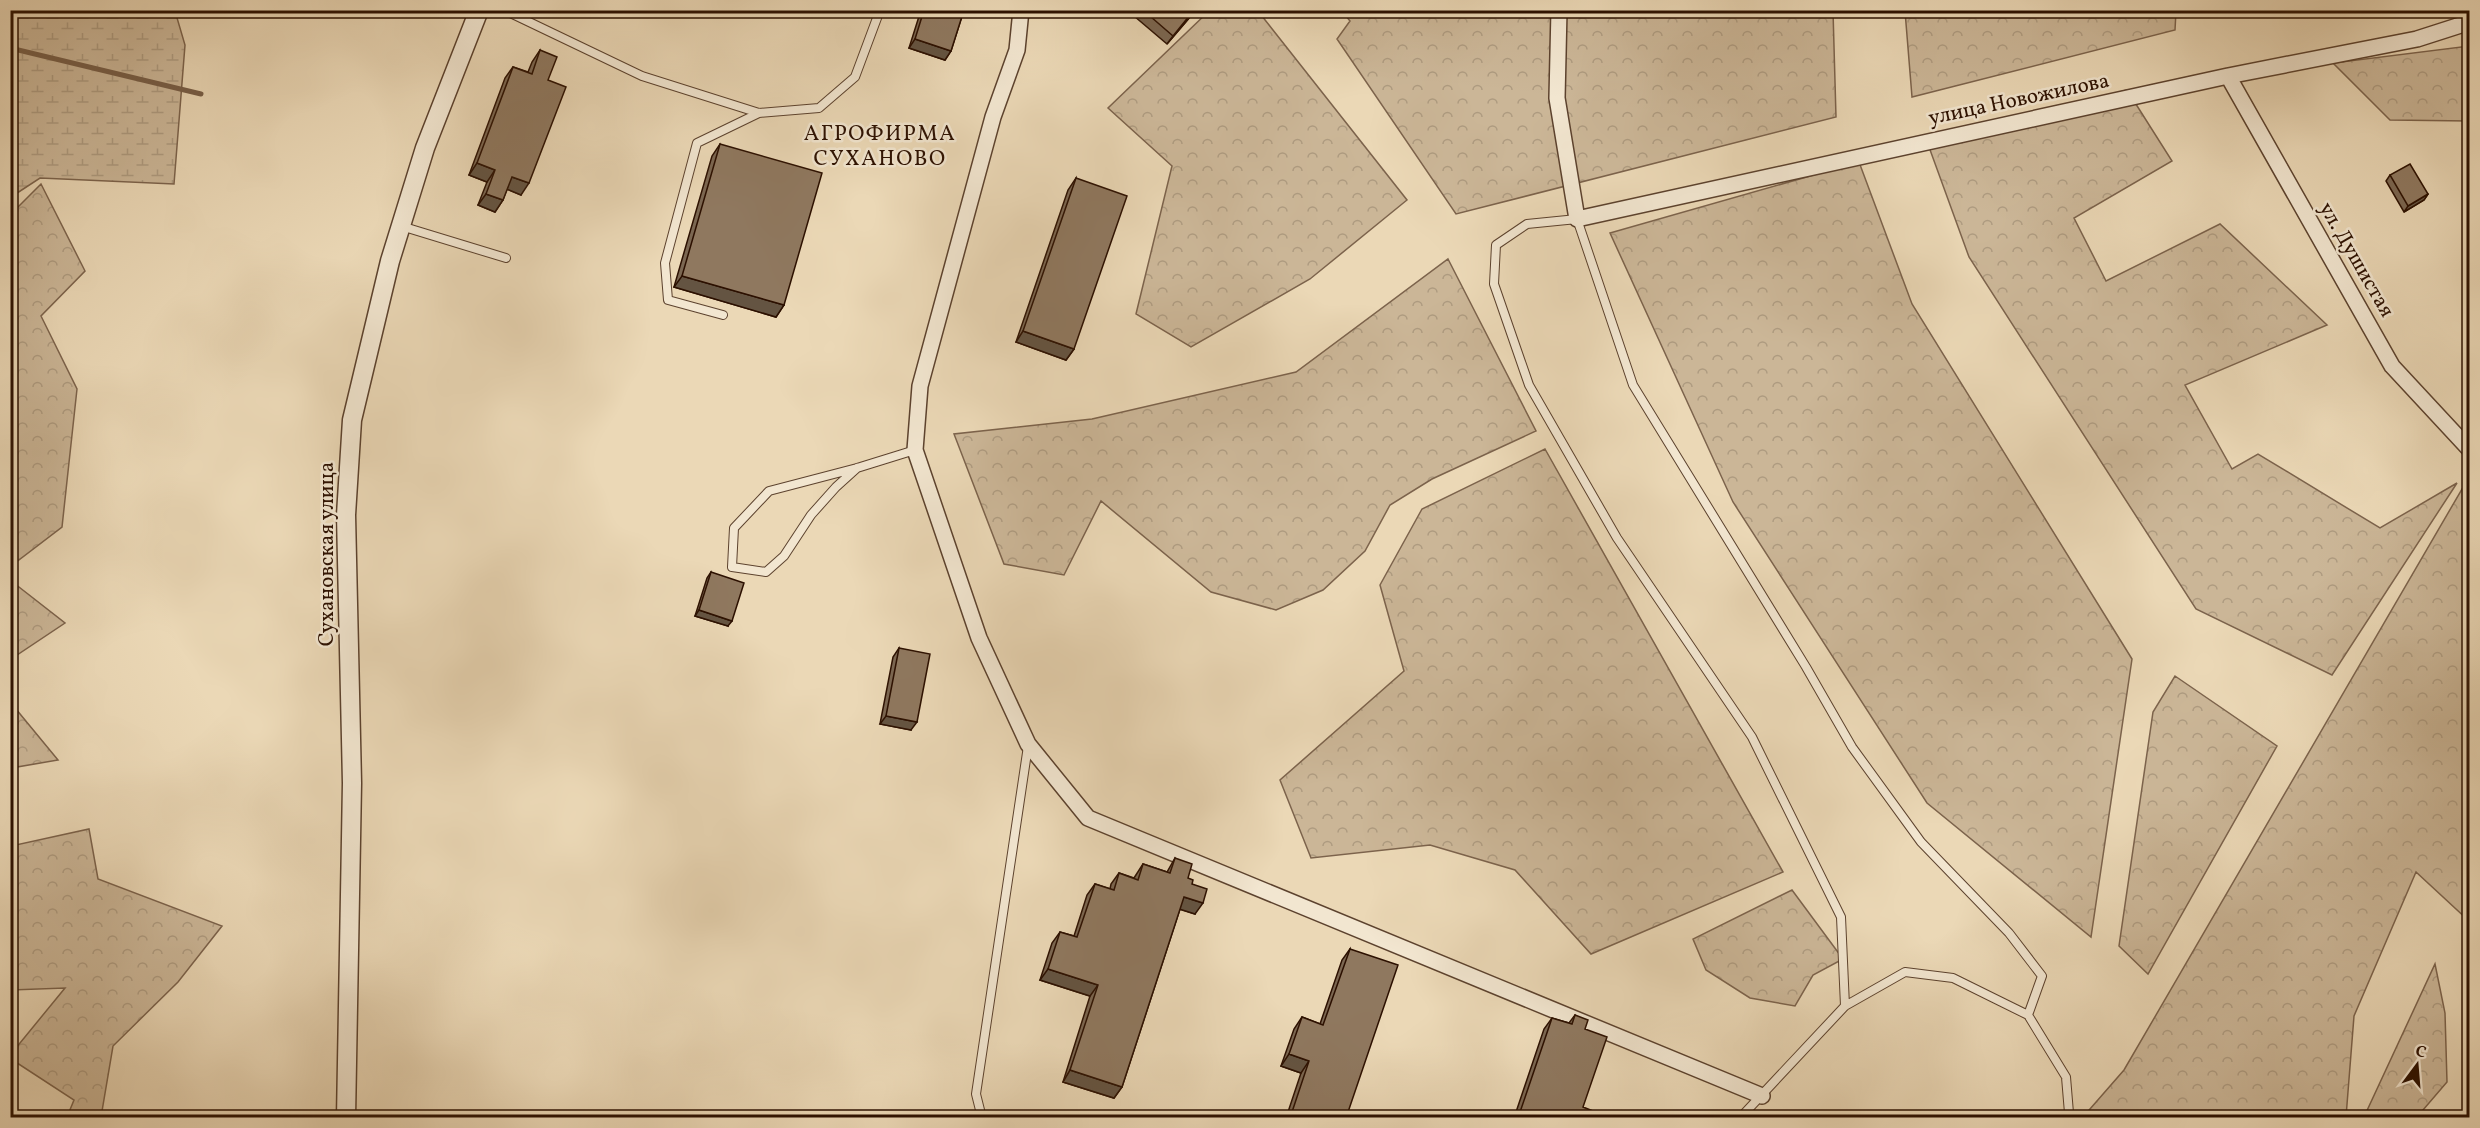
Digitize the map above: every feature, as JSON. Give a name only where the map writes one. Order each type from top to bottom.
[{"type":"street","name":"Сухановская улица","points":[[346,1118],[352,783],[346,515],[352,420],[390,261],[401,225],[425,148],[479,10]]},
{"type":"street","points":[[1021,10],[1017,50],[993,117],[920,386],[915,450],[979,638],[1028,744],[1088,818],[1762,1096]]},
{"type":"street","points":[[1559,10],[1557,98],[1577,219]]},
{"type":"street","name":"улица Новожилова","points":[[1577,219],[2228,76],[2417,39],[2469,22]]},
{"type":"street","name":"ул. Душистая","points":[[2228,76],[2392,366],[2469,450]]},
{"type":"lane","points":[[504,10],[642,76],[759,113]]},
{"type":"lane","points":[[723,315],[668,300],[665,263],[697,144],[759,113],[819,108],[855,77],[880,10]]},
{"type":"lane","points":[[1845,1006],[1841,917],[1752,737],[1617,538],[1529,385],[1494,284],[1496,245],[1527,224],[1577,219],[1633,385],[1806,667],[1852,747],[1921,842],[2009,933],[2042,976],[2028,1015]]},
{"type":"lane","points":[[401,225],[506,258]]},
{"type":"lane","points":[[857,468],[811,515],[784,556],[766,572],[732,567],[734,528],[769,491],[915,450]]},
{"type":"lane","points":[[982,1118],[976,1094],[1028,744]]},
{"type":"lane","points":[[1740,1118],[1845,1006],[1905,972],[1953,978],[2028,1015],[2066,1077],[2069,1113],[2067,1118]]},
{"type":"green space","points":[[11,10],[175,11],[185,45],[174,184],[40,178],[11,197]]},
{"type":"green space","points":[[2176,10],[2175,30],[1912,97],[1905,11]]},
{"type":"green space","points":[[1209,11],[1258,11],[1407,200],[1310,279],[1191,347],[1136,314],[1172,166],[1108,108]]},
{"type":"green space","points":[[1342,11],[1833,11],[1836,117],[1456,214],[1337,39],[1350,21]]},
{"type":"green space","points":[[2469,46],[2469,121],[2390,120],[2333,63]]},
{"type":"green space","points":[[2127,90],[2172,161],[2074,218],[2106,281],[2220,224],[2327,325],[2185,385],[2232,469],[2258,454],[2380,528],[2457,483],[2332,675],[2196,609],[1969,257],[1929,147]]},
{"type":"green space","points":[[1859,162],[1912,304],[2132,659],[2091,937],[1927,803],[1733,502],[1610,233]]},
{"type":"green space","points":[[41,184],[85,271],[41,316],[77,389],[62,527],[11,566],[11,214]]},
{"type":"green space","points":[[1448,259],[1536,431],[1432,479],[1390,505],[1365,551],[1323,590],[1276,610],[1211,592],[1101,501],[1064,575],[1004,564],[954,434],[1092,419],[1296,372]]},
{"type":"green space","points":[[1545,449],[1783,872],[1591,954],[1515,870],[1430,845],[1311,858],[1280,780],[1404,671],[1380,585],[1422,509]]},
{"type":"green space","points":[[2469,477],[2469,921],[2416,872],[2354,1016],[2346,1117],[2083,1117],[2124,1070]]},
{"type":"green space","points":[[10,580],[65,623],[11,659],[10,659]]},
{"type":"green space","points":[[2175,676],[2277,746],[2148,974],[2119,946],[2153,712]]},
{"type":"green space","points":[[11,703],[58,760],[11,768]]},
{"type":"green space","points":[[89,829],[98,879],[222,926],[178,982],[113,1046],[101,1117],[67,1117],[74,1100],[11,1059],[11,1054],[65,988],[11,990],[11,846]]},
{"type":"green space","points":[[1792,890],[1843,959],[1813,975],[1795,1006],[1750,998],[1706,970],[1693,939]]},
{"type":"green space","points":[[2435,964],[2445,1013],[2447,1082],[2417,1117],[2364,1117]]},
{"type":"building","points":[[924,10],[964,10],[951,51],[915,39]]},
{"type":"building","points":[[1143,10],[1194,10],[1173,36]]},
{"type":"building","points":[[540,50],[557,57],[548,80],[566,87],[529,183],[512,177],[503,200],[486,194],[495,170],[477,163],[513,67],[532,74]]},
{"type":"building","points":[[720,144],[822,173],[784,305],[682,276]]},
{"type":"building","points":[[2410,164],[2428,194],[2408,206],[2390,175]]},
{"type":"building","points":[[1076,178],[1127,196],[1074,349],[1023,331]]},
{"type":"building","points":[[711,572],[744,583],[732,621],[699,610]]},
{"type":"building","points":[[899,648],[930,654],[917,722],[886,716]]},
{"type":"building","points":[[1175,858],[1192,864],[1188,878],[1193,880],[1192,884],[1207,889],[1203,903],[1184,897],[1122,1087],[1070,1070],[1098,985],[1048,969],[1060,932],[1077,937],[1095,884],[1114,890],[1119,873],[1138,880],[1143,864],[1170,873]]},
{"type":"building","points":[[1350,949],[1398,965],[1346,1118],[1290,1118],[1309,1061],[1289,1054],[1302,1017],[1323,1025]]},
{"type":"building","points":[[1575,1015],[1588,1020],[1585,1029],[1607,1037],[1583,1107],[1593,1111],[1591,1118],[1518,1118],[1552,1018],[1572,1024]]},
{"type":"waterway","points":[[10,48],[201,94]]},
{"type":"district","name":"АГРОФИРМА СУХАНОВО","points":[[880,146]]}]
